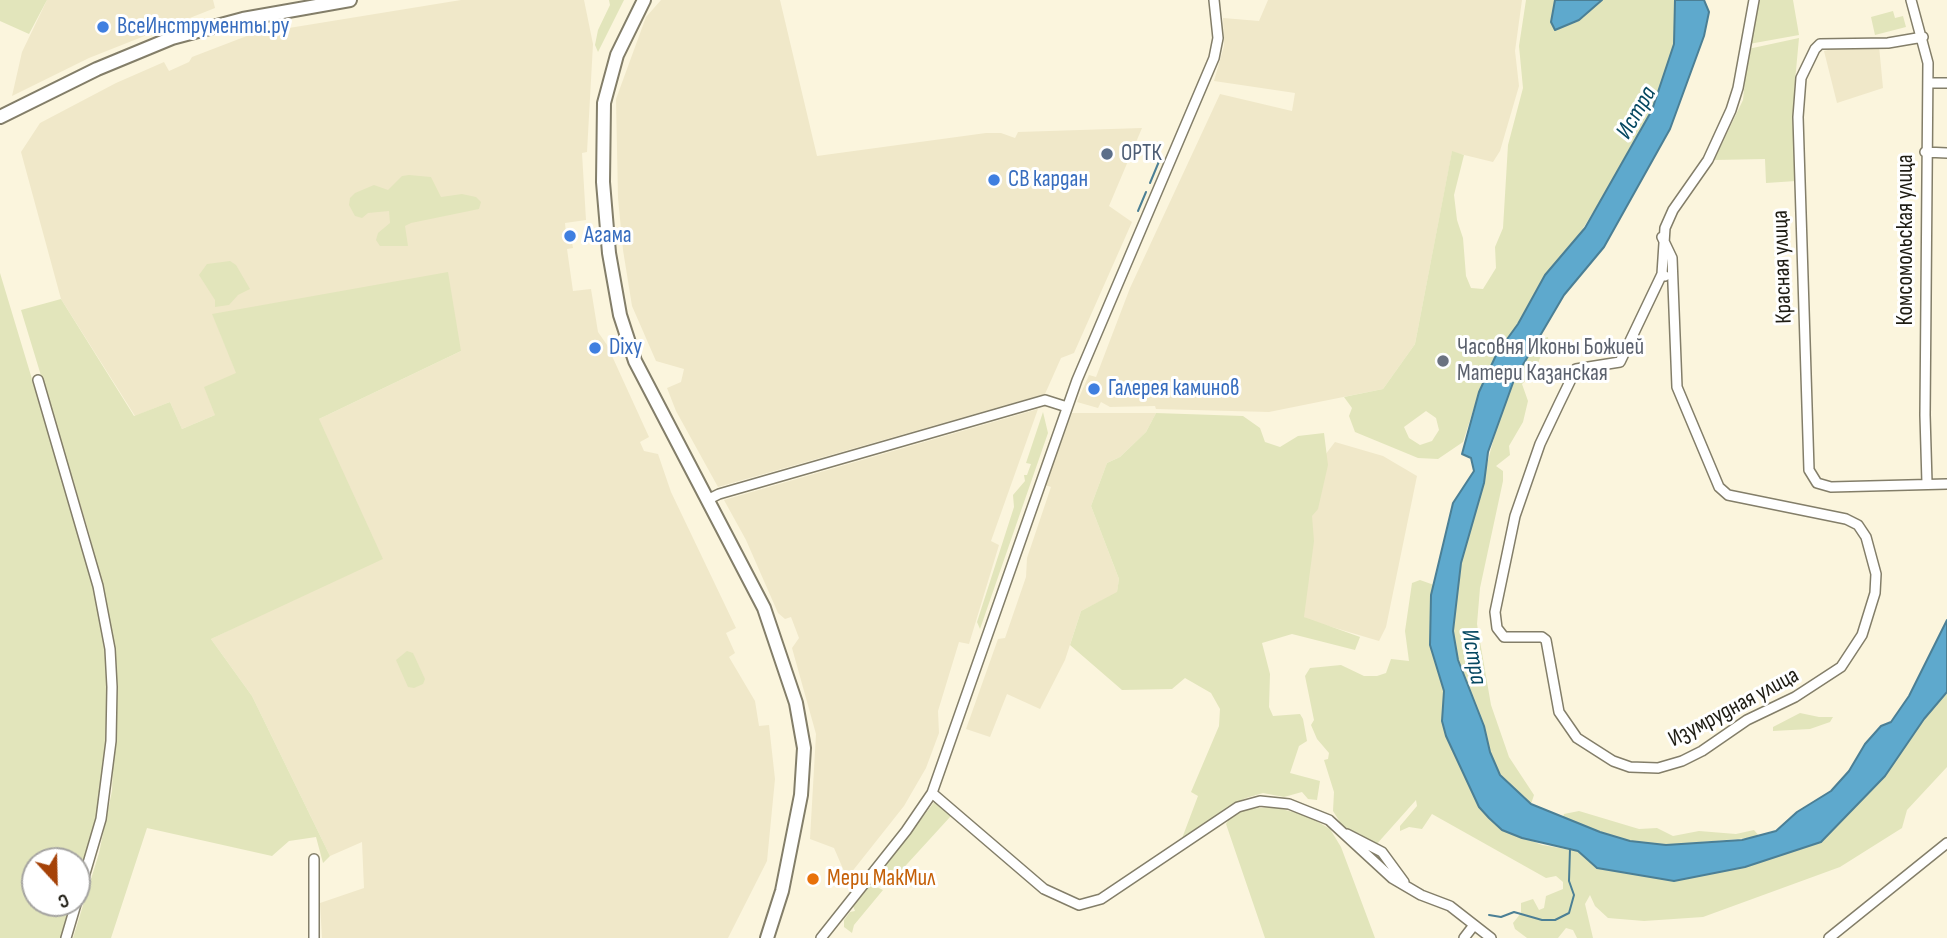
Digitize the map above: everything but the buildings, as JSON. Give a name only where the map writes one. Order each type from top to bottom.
[{"type":"main road","points":[[0,117],[97,69],[172,38],[253,17],[350,0]]},
{"type":"main road","points":[[635,0],[611,50],[596,112],[596,183],[606,286],[628,363],[757,610],[789,705],[797,749],[795,794],[775,891],[760,938]]},
{"type":"main road","points":[[644,0],[617,55],[604,103],[603,182],[609,253],[620,315],[635,361],[773,629],[788,670],[802,727],[804,758],[801,795],[782,891],[767,938]]},
{"type":"street","points":[[821,938],[906,831],[932,793],[1067,407],[1214,58],[1217,38],[1214,0]]},
{"type":"street","points":[[1673,279],[1662,274],[1662,237],[1672,209],[1708,160],[1731,110],[1738,88],[1754,0]]},
{"type":"street","name":"Комсомольская улица","points":[[1911,0],[1928,55],[1927,483]]},
{"type":"street","name":"Красная улица","points":[[1923,37],[1888,43],[1829,42],[1817,46],[1801,78],[1798,117],[1810,475],[1817,483],[1831,487],[1927,483]]},
{"type":"street","points":[[1928,83],[1947,83]]},
{"type":"street","points":[[1926,152],[1947,153]]},
{"type":"street","name":"Изумрудная улица","points":[[1662,237],[1672,258],[1677,387],[1719,487],[1728,495],[1846,519],[1858,525],[1871,547],[1876,574],[1875,593],[1862,635],[1851,656],[1826,680],[1747,720],[1682,761],[1657,768],[1630,767],[1594,751],[1577,738],[1559,712],[1546,640],[1542,637],[1504,637],[1497,628],[1496,612],[1515,516],[1540,444],[1576,369],[1619,362],[1662,274]]},
{"type":"street","points":[[38,380],[92,560],[110,649],[112,687],[111,741],[102,819],[66,938]]},
{"type":"street","points":[[707,500],[719,494],[1045,400],[1067,407]]},
{"type":"street","points":[[1927,483],[1947,484]]},
{"type":"street","points":[[932,793],[1044,889],[1079,905],[1101,899],[1228,812],[1249,803],[1272,802],[1297,806],[1329,820],[1406,887],[1450,906],[1491,938]]},
{"type":"street","points":[[1829,938],[1947,843]]},
{"type":"street","points":[[314,859],[314,938]]},
{"type":"street","points":[[1464,938],[1474,925]]},
{"type":"shaded area","points":[[47,0],[213,0],[215,8],[89,58],[12,96],[22,52]]},
{"type":"shaded area","points":[[461,0],[584,0],[593,44],[587,152],[582,153],[586,220],[565,223],[567,243],[572,242],[573,248],[567,249],[573,291],[591,289],[598,332],[607,345],[649,437],[640,442],[644,451],[658,454],[671,492],[736,628],[726,633],[735,653],[729,657],[755,701],[759,726],[769,725],[775,779],[767,861],[728,938],[322,938],[320,903],[364,888],[362,842],[330,856],[252,696],[211,639],[246,622],[319,419],[461,351],[213,315],[237,374],[215,415],[182,429],[170,402],[135,416],[61,299],[21,152],[40,123],[116,83],[164,62],[169,71],[189,62],[192,57],[252,34]]},
{"type":"shaded area","points":[[661,0],[780,0],[817,156],[986,133],[1001,133],[1015,138],[1018,132],[1142,128],[1109,206],[1132,222],[1074,353],[1061,358],[1045,394],[718,487],[676,411],[667,388],[681,382],[684,369],[656,361],[632,306],[623,250],[618,198],[616,99],[646,17]]},
{"type":"shaded area","points":[[1268,0],[1522,0],[1515,51],[1519,86],[1500,151],[1493,162],[1452,152],[1415,344],[1383,389],[1269,412],[1156,409],[1155,406],[1110,407],[1101,402],[1098,408],[1077,402],[1089,375],[1096,377],[1130,288],[1220,94],[1292,111],[1295,93],[1214,81],[1224,46],[1223,18],[1259,21]]},
{"type":"shaded area","points":[[1851,44],[1879,46],[1883,88],[1837,103],[1824,51]]},
{"type":"shaded area","points":[[1038,409],[991,541],[999,545],[969,644],[959,642],[938,711],[939,733],[926,768],[904,806],[847,878],[834,848],[810,839],[816,734],[792,648],[799,638],[791,617],[785,619],[778,613],[746,540],[724,500]]},
{"type":"shaded area","points":[[1072,413],[1156,413],[1146,432],[1120,457],[1107,463],[1091,506],[1119,579],[1117,593],[1081,611],[1065,660],[1040,709],[1007,694],[990,737],[966,729],[998,639],[1005,638],[1026,577],[1027,558],[1051,487],[1045,485]]},
{"type":"shaded area","points":[[1335,442],[1383,456],[1417,476],[1386,627],[1379,641],[1315,622],[1250,594],[1282,511]]},
{"type":"green space","points":[[0,0],[47,0],[29,34],[0,21]]},
{"type":"green space","points":[[609,0],[624,0],[598,52],[595,45],[598,30],[610,5]]},
{"type":"green space","points":[[1526,0],[1555,0],[1551,22],[1555,29],[1579,20],[1602,0],[1675,0],[1674,44],[1652,110],[1570,249],[1545,275],[1518,324],[1497,353],[1479,392],[1463,442],[1438,459],[1418,458],[1355,432],[1349,416],[1352,408],[1344,397],[1383,389],[1415,344],[1452,151],[1464,155],[1454,195],[1457,220],[1463,238],[1466,276],[1471,288],[1483,289],[1496,268],[1495,247],[1503,228],[1508,145],[1523,88],[1519,46]],"holes":[[[1426,411],[1436,418],[1439,430],[1432,441],[1420,445],[1409,438],[1404,427]]]},
{"type":"green space","points":[[1757,0],[1793,0],[1799,35],[1749,44]]},
{"type":"green space","points":[[1893,11],[1895,18],[1903,16],[1906,27],[1875,35],[1871,17]]},
{"type":"green space","points":[[1799,38],[1794,92],[1796,181],[1766,183],[1765,159],[1714,160],[1743,100],[1748,49]]},
{"type":"green space","points":[[402,176],[431,177],[441,197],[462,194],[476,197],[481,202],[479,209],[411,223],[405,226],[408,246],[380,246],[376,240],[378,233],[390,223],[389,211],[368,213],[362,218],[355,216],[349,205],[350,198],[374,185],[388,190]]},
{"type":"green space","points":[[230,261],[236,265],[250,289],[238,295],[229,305],[215,307],[215,300],[199,275],[207,264]]},
{"type":"green space","points":[[448,272],[461,351],[319,419],[383,559],[211,639],[252,696],[330,856],[323,863],[316,837],[289,841],[272,856],[147,828],[111,938],[73,938],[79,917],[91,917],[91,879],[112,791],[116,686],[102,586],[89,533],[21,310],[61,299],[134,416],[170,402],[182,429],[215,415],[204,387],[236,373],[212,314]]},
{"type":"green space","points":[[0,273],[95,588],[106,649],[108,743],[98,823],[91,847],[21,847],[21,917],[70,917],[63,938],[0,938]]},
{"type":"green space","points":[[1548,337],[1549,349],[1542,353],[1535,371],[1522,384],[1528,401],[1523,422],[1509,446],[1510,455],[1496,466],[1503,471],[1503,481],[1480,588],[1477,624],[1491,705],[1509,757],[1534,795],[1531,804],[1500,775],[1458,660],[1453,631],[1461,563],[1501,411],[1514,380],[1540,339]]},
{"type":"green space","points":[[1043,412],[1048,433],[980,629],[977,622],[1014,507],[1013,495],[1025,481],[1024,475],[1027,475],[1031,464],[1026,463]]},
{"type":"green space","points":[[1156,413],[1243,416],[1260,428],[1265,442],[1280,447],[1298,436],[1324,433],[1328,465],[1318,509],[1312,516],[1314,541],[1304,617],[1360,637],[1355,650],[1292,634],[1262,643],[1270,674],[1269,707],[1273,716],[1300,714],[1303,719],[1307,741],[1299,746],[1290,773],[1320,781],[1317,800],[1308,799],[1302,792],[1284,797],[1263,793],[1246,798],[1227,807],[1181,841],[1198,796],[1191,792],[1219,726],[1220,709],[1211,693],[1185,678],[1172,689],[1122,690],[1070,645],[1081,611],[1117,592],[1119,579],[1091,506],[1107,463],[1120,457],[1146,432]]},
{"type":"green space","points":[[1420,580],[1434,585],[1430,645],[1444,691],[1442,721],[1468,783],[1515,834],[1542,845],[1578,851],[1597,868],[1674,881],[1745,867],[1821,841],[1885,776],[1924,719],[1947,692],[1947,767],[1907,810],[1902,828],[1840,867],[1703,917],[1644,921],[1608,918],[1595,906],[1590,895],[1585,904],[1593,938],[1577,938],[1573,930],[1566,928],[1558,938],[1527,938],[1515,929],[1513,923],[1521,913],[1521,903],[1533,899],[1539,910],[1544,908],[1546,896],[1563,889],[1563,882],[1556,876],[1546,878],[1432,814],[1422,829],[1409,827],[1400,831],[1400,826],[1417,806],[1416,800],[1375,846],[1360,834],[1343,827],[1333,811],[1334,792],[1324,760],[1328,759],[1329,753],[1317,739],[1311,725],[1314,720],[1305,676],[1310,668],[1341,665],[1364,676],[1377,676],[1386,673],[1391,659],[1409,661],[1405,631],[1412,583]]},
{"type":"green space","points":[[407,651],[413,653],[425,679],[423,684],[414,688],[408,687],[396,660]]},
{"type":"green space","points":[[1800,713],[1833,717],[1830,722],[1810,729],[1773,731],[1773,727]]},
{"type":"green space","points":[[935,801],[951,813],[950,817],[887,886],[877,877]]},
{"type":"green space","points":[[1274,807],[1308,816],[1330,829],[1341,847],[1375,938],[1265,938],[1226,824],[1230,817],[1247,809]]},
{"type":"green space","points":[[1579,811],[1639,829],[1657,828],[1673,836],[1699,831],[1736,834],[1754,830],[1760,837],[1666,845],[1630,841],[1562,819],[1564,814]]},
{"type":"green space","points":[[871,884],[883,890],[854,925],[852,933],[844,927],[844,920],[850,912],[855,911],[853,906]]},
{"type":"water","points":[[1555,0],[1602,0],[1579,20],[1555,30],[1551,22]]},
{"type":"water","points":[[1675,0],[1704,0],[1709,12],[1704,36],[1670,129],[1604,247],[1564,295],[1514,380],[1488,452],[1484,483],[1461,563],[1453,631],[1458,660],[1484,726],[1490,752],[1500,775],[1531,804],[1600,832],[1630,841],[1666,845],[1742,840],[1776,831],[1797,812],[1831,791],[1849,771],[1865,744],[1881,726],[1891,722],[1909,696],[1947,620],[1947,692],[1924,719],[1885,776],[1821,842],[1745,867],[1674,881],[1597,868],[1578,851],[1522,838],[1502,830],[1489,818],[1479,807],[1446,736],[1442,721],[1444,691],[1430,645],[1431,595],[1453,503],[1474,471],[1471,458],[1462,454],[1479,392],[1497,353],[1518,324],[1545,275],[1585,228],[1652,110],[1674,44]]},
{"type":"waterway","points":[[1150,183],[1160,159]]},
{"type":"waterway","points":[[1138,211],[1146,192]]},
{"type":"waterway","points":[[1489,915],[1501,917],[1514,912],[1542,920],[1555,920],[1569,913],[1574,895],[1569,881],[1570,849]]},
{"type":"place","name":"ВсеИнструменты.ру","points":[[103,27]]},
{"type":"place","name":"ОРТК","points":[[1107,154]]},
{"type":"place","name":"СВ кардан","points":[[994,180]]},
{"type":"place","name":"Агама","points":[[570,236]]},
{"type":"place","name":"Dixy","points":[[595,348]]},
{"type":"place","name":"Часовня Иконы Божией Матери Казанская","points":[[1443,361]]},
{"type":"place","name":"Галерея каминов","points":[[1094,389]]},
{"type":"place","name":"Мери МакМил","points":[[813,879]]},
{"type":"water label","name":"Истра","points":[[1637,113]]},
{"type":"water label","name":"Истра","points":[[1473,657]]}]
